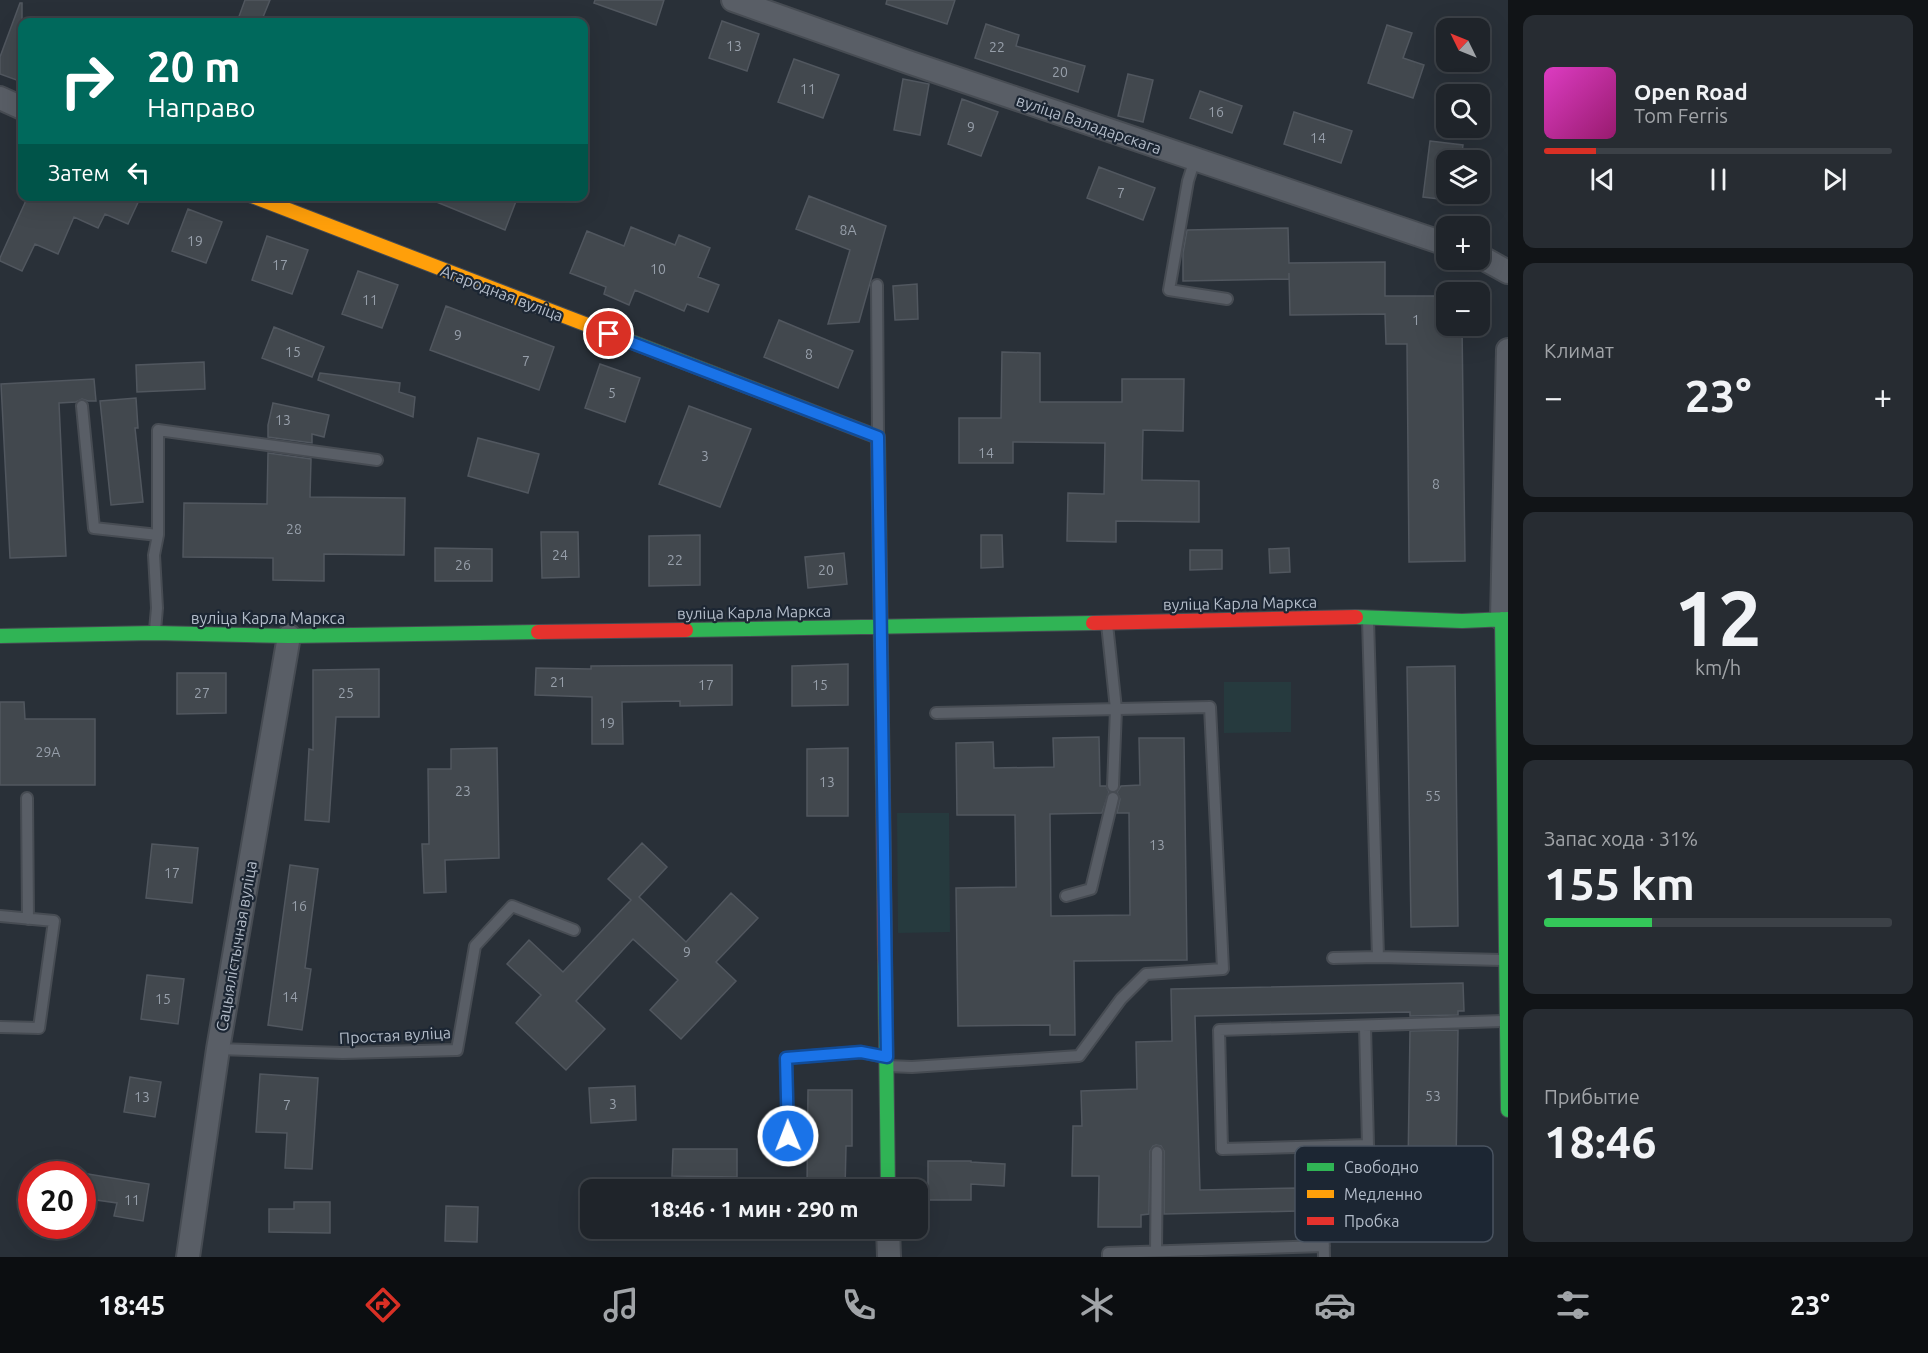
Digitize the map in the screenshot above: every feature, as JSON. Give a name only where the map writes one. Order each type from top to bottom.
[{"type":"street","name":"вуліца Валадарскага","points":[[733,0],[911,63],[1436,241]]},
{"type":"street","points":[[0,98],[18,106]]},
{"type":"street","name":"Агародная вуліца","points":[[265,201],[878,437]]},
{"type":"street","points":[[1490,262],[1508,272]]},
{"type":"street","points":[[1508,350],[1505,619],[1508,1110]]},
{"type":"street","points":[[878,437],[888,1179]]},
{"type":"street","name":"вуліца Карла Маркса","points":[[0,636],[154,633],[289,636],[1368,617],[1462,621],[1505,619]]},
{"type":"street","name":"Сацыялістычная вуліца","points":[[188,1257],[218,1049],[289,636]]},
{"type":"street","points":[[888,1239],[889,1257]]},
{"type":"lane","points":[[1195,159],[1188,181],[1169,290],[1227,299]]},
{"type":"lane","points":[[878,285],[878,437]]},
{"type":"lane","points":[[82,406],[94,528],[158,535]]},
{"type":"lane","points":[[154,633],[157,608],[154,555],[158,535],[158,430],[377,460]]},
{"type":"lane","points":[[1368,617],[1378,957]]},
{"type":"lane","points":[[1107,623],[1116,709],[1113,786]]},
{"type":"lane","points":[[788,1136],[786,1058],[861,1052],[887,1062],[912,1067],[1079,1056],[1121,999],[1146,975],[1222,969],[1210,707],[936,713]]},
{"type":"lane","points":[[27,798],[28,919]]},
{"type":"lane","points":[[1066,896],[1091,888],[1113,798]]},
{"type":"lane","name":"Простая вуліца","points":[[218,1049],[343,1053],[457,1050],[475,946],[512,906],[574,930]]},
{"type":"lane","points":[[0,916],[54,921],[39,1028],[0,1027]]},
{"type":"lane","points":[[1333,958],[1506,960]]},
{"type":"lane","points":[[1295,1147],[1222,1149],[1219,1030],[1507,1021]]},
{"type":"lane","points":[[1330,1146],[1368,1145],[1365,1026]]},
{"type":"lane","points":[[1156,1251],[1157,1152]]},
{"type":"lane","points":[[1108,1257],[1108,1253],[1156,1251],[1324,1251]]},
{"type":"green space","points":[[1224,682],[1291,682],[1291,732],[1224,733]]},
{"type":"green space","points":[[897,813],[949,813],[950,932],[898,933]]},
{"type":"building","points":[[245,0],[270,0],[263,18],[238,18]]},
{"type":"building","points":[[595,0],[664,0],[656,25],[594,3]]},
{"type":"building","points":[[887,0],[955,0],[947,24],[886,4]]},
{"type":"building","points":[[20,3],[22,3],[22,18],[18,18],[18,81],[0,74],[0,57]]},
{"type":"building","points":[[722,21],[759,34],[747,71],[709,58]]},
{"type":"building","points":[[986,24],[1019,35],[1016,46],[1085,66],[1078,92],[975,58]]},
{"type":"building","points":[[1387,25],[1412,33],[1403,58],[1424,65],[1413,98],[1368,83]]},
{"type":"building","points":[[794,59],[839,75],[823,118],[778,102]]},
{"type":"building","points":[[1128,74],[1153,80],[1143,122],[1118,116]]},
{"type":"building","points":[[903,79],[929,84],[920,135],[894,130]]},
{"type":"building","points":[[1200,91],[1242,106],[1232,133],[1190,118]]},
{"type":"building","points":[[962,99],[998,112],[981,156],[948,144]]},
{"type":"building","points":[[1294,112],[1352,131],[1341,163],[1284,144]]},
{"type":"building","points":[[1430,141],[1463,145],[1462,150],[1436,150],[1436,199],[1423,197]]},
{"type":"building","points":[[1099,167],[1155,188],[1143,220],[1087,198]]},
{"type":"building","points":[[809,196],[886,226],[859,322],[828,324],[850,250],[796,229]]},
{"type":"building","points":[[26,201],[139,201],[128,224],[105,214],[98,228],[74,217],[58,254],[35,244],[22,271],[0,261]]},
{"type":"building","points":[[434,201],[516,201],[505,230]]},
{"type":"building","points":[[188,209],[222,222],[206,263],[172,251]]},
{"type":"building","points":[[631,227],[675,245],[679,235],[710,248],[698,277],[719,285],[708,312],[687,304],[684,311],[635,290],[629,305],[604,294],[606,287],[570,273],[587,231],[624,246]]},
{"type":"building","points":[[1288,228],[1289,263],[1385,262],[1385,296],[1436,296],[1436,336],[1462,336],[1465,561],[1409,562],[1407,344],[1386,344],[1385,314],[1290,315],[1289,273],[1289,279],[1183,281],[1183,253],[1187,230]]},
{"type":"building","points":[[267,236],[308,250],[292,294],[252,280]]},
{"type":"building","points":[[358,271],[398,285],[382,328],[342,314]]},
{"type":"building","points":[[917,284],[918,319],[895,320],[893,286]]},
{"type":"building","points":[[446,306],[554,347],[539,390],[430,350]]},
{"type":"building","points":[[779,320],[853,351],[838,388],[764,357]]},
{"type":"building","points":[[274,327],[324,347],[312,377],[262,358]]},
{"type":"building","points":[[1002,352],[1040,353],[1040,402],[1122,402],[1122,379],[1184,379],[1183,431],[1143,430],[1142,480],[1199,481],[1199,522],[1116,521],[1116,542],[1067,541],[1068,493],[1104,494],[1105,443],[1013,442],[1013,463],[959,463],[959,418],[1001,418]]},
{"type":"building","points":[[204,362],[205,389],[137,392],[136,365]]},
{"type":"building","points":[[600,364],[640,378],[625,422],[585,408]]},
{"type":"building","points":[[320,373],[400,383],[399,392],[415,397],[413,417],[318,380]]},
{"type":"building","points":[[94,379],[96,401],[82,399],[76,402],[59,403],[66,556],[10,558],[1,384]]},
{"type":"building","points":[[136,398],[138,428],[135,428],[143,502],[111,505],[100,401]]},
{"type":"building","points":[[273,403],[329,415],[324,437],[312,434],[312,443],[268,437]]},
{"type":"building","points":[[689,406],[751,429],[720,507],[659,484]]},
{"type":"building","points":[[478,438],[539,454],[528,493],[468,476]]},
{"type":"building","points":[[268,453],[311,459],[310,497],[405,498],[404,555],[324,554],[324,581],[273,580],[273,558],[183,557],[184,503],[267,504]]},
{"type":"building","points":[[541,532],[578,532],[579,577],[542,578]]},
{"type":"building","points":[[700,535],[700,585],[649,586],[649,536]]},
{"type":"building","points":[[981,535],[1002,535],[1003,567],[981,568]]},
{"type":"building","points":[[435,548],[492,549],[492,581],[435,581]]},
{"type":"building","points":[[1289,548],[1290,572],[1270,573],[1269,549]]},
{"type":"building","points":[[1190,550],[1222,550],[1222,569],[1190,570]]},
{"type":"building","points":[[844,553],[847,584],[808,588],[805,557]]},
{"type":"building","points":[[848,664],[848,705],[792,706],[792,666]]},
{"type":"building","points":[[732,665],[732,705],[680,706],[680,701],[622,702],[623,744],[592,744],[592,697],[535,695],[536,668],[591,669],[591,666]]},
{"type":"building","points":[[1455,666],[1458,926],[1411,927],[1407,667]]},
{"type":"building","points":[[379,669],[379,717],[336,717],[329,822],[305,820],[309,749],[313,750],[313,670]]},
{"type":"building","points":[[177,673],[226,673],[226,713],[177,714]]},
{"type":"building","points":[[0,702],[24,702],[25,719],[95,719],[95,785],[0,785]]},
{"type":"building","points":[[1099,737],[1100,786],[1106,786],[1109,792],[1102,813],[1050,814],[1051,916],[1130,915],[1129,813],[1117,813],[1120,799],[1117,792],[1121,786],[1140,785],[1139,738],[1184,738],[1187,960],[1074,961],[1075,1035],[1050,1035],[1050,1025],[958,1026],[956,888],[1016,887],[1015,815],[957,815],[956,743],[993,742],[994,768],[1054,767],[1053,738]]},
{"type":"building","points":[[497,748],[499,858],[445,860],[446,892],[424,893],[422,844],[429,844],[428,769],[451,769],[451,749]]},
{"type":"building","points":[[848,748],[848,816],[807,816],[807,749]]},
{"type":"building","points":[[642,843],[667,867],[639,897],[686,942],[731,893],[758,918],[716,962],[736,981],[681,1039],[650,1010],[678,980],[633,939],[576,1001],[605,1029],[566,1070],[516,1023],[541,995],[507,964],[529,940],[563,972],[631,900],[608,879]]},
{"type":"building","points":[[152,844],[198,848],[192,903],[146,898]]},
{"type":"building","points":[[290,865],[318,869],[305,968],[311,969],[302,1030],[268,1025]]},
{"type":"building","points":[[147,975],[184,979],[178,1024],[141,1019]]},
{"type":"building","points":[[1463,983],[1464,1011],[1458,1011],[1458,1015],[1410,1016],[1410,1012],[1195,1016],[1200,1190],[1295,1188],[1295,1211],[1164,1214],[1164,1151],[1161,1146],[1156,1145],[1150,1151],[1149,1214],[1141,1215],[1141,1227],[1098,1227],[1099,1176],[1072,1176],[1073,1126],[1082,1126],[1081,1091],[1137,1089],[1136,1042],[1172,1041],[1171,989]]},
{"type":"building","points":[[1458,1030],[1456,1146],[1408,1146],[1410,1031]]},
{"type":"building","points":[[260,1074],[318,1078],[312,1169],[285,1168],[287,1133],[256,1132]]},
{"type":"building","points":[[130,1077],[161,1082],[155,1117],[124,1112]]},
{"type":"building","points":[[635,1086],[636,1120],[591,1123],[589,1088]]},
{"type":"building","points":[[808,1090],[852,1090],[852,1146],[846,1146],[845,1179],[807,1179]]},
{"type":"building","points":[[673,1149],[737,1149],[737,1177],[672,1176]]},
{"type":"building","points":[[928,1161],[1005,1164],[1004,1186],[971,1184],[971,1200],[928,1200]]},
{"type":"building","points":[[96,1175],[149,1184],[143,1221],[114,1216],[117,1203],[96,1200]]},
{"type":"building","points":[[294,1202],[330,1202],[330,1233],[269,1232],[269,1209],[294,1209]]},
{"type":"building","points":[[446,1206],[478,1207],[477,1242],[445,1241]]},
{"type":"traffic: fast","points":[[611,334],[878,437],[883,792]]},
{"type":"traffic: fast","points":[[1356,617],[1462,621],[1508,619]]},
{"type":"traffic: fast","points":[[1502,619],[1508,1110]]},
{"type":"traffic: fast","points":[[686,630],[1093,623]]},
{"type":"traffic: fast","points":[[0,636],[154,633],[289,636],[538,632]]},
{"type":"traffic: fast","points":[[885,961],[888,1179]]},
{"type":"traffic: slow","points":[[265,201],[611,334]]},
{"type":"traffic: jam","points":[[1093,623],[1356,617]]},
{"type":"traffic: jam","points":[[538,632],[686,630]]},
{"type":"traffic: jam","points":[[883,792],[885,961]]},
{"type":"route","points":[[609,334],[878,437],[887,1057],[861,1052],[786,1058],[788,1136]]}]
